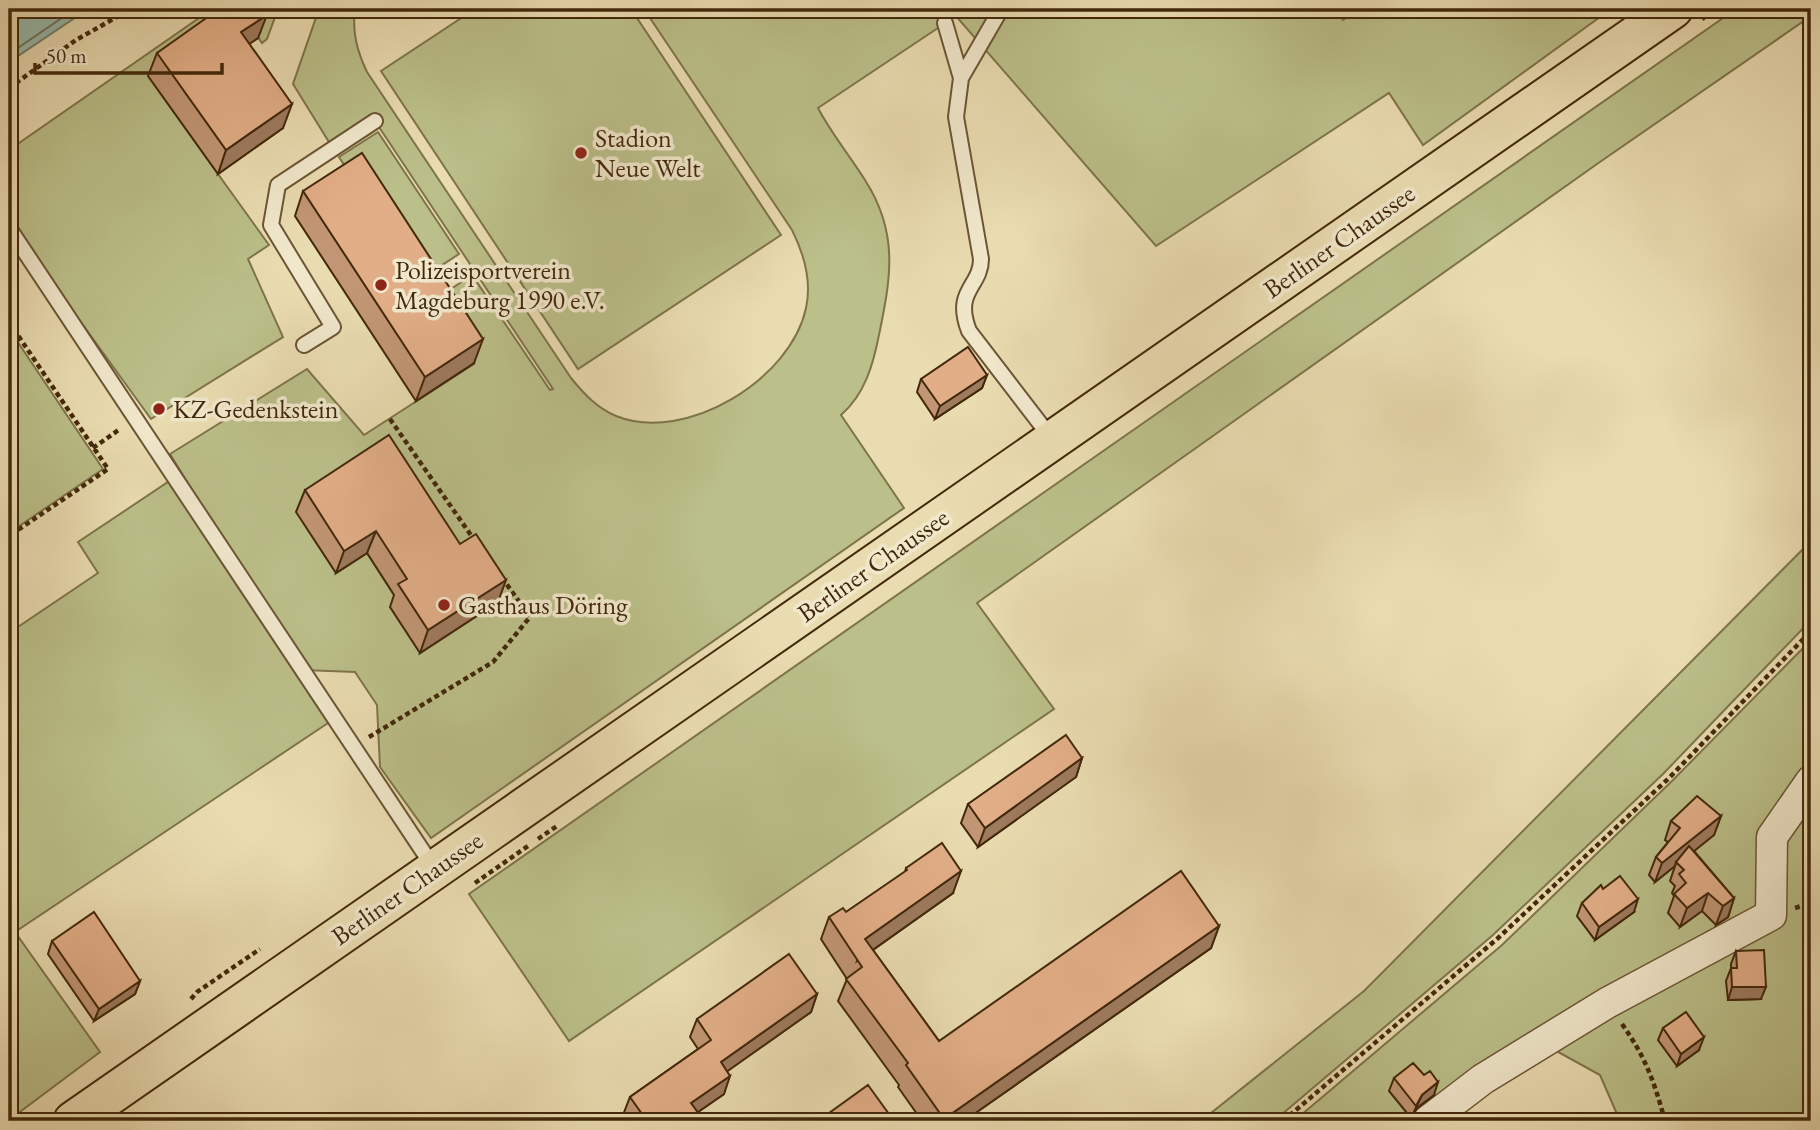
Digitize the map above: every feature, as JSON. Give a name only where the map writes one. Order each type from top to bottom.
[{"type":"main road","name":"Berliner Chaussee","points":[[73,1121],[1052,440],[1634,20],[1673,9]]},
{"type":"street","points":[[1428,1121],[1483,1079],[1607,1003],[1771,915],[1772,837],[1811,781]]},
{"type":"lane","points":[[1001,9],[961,78],[956,117],[981,267],[964,301],[966,322],[969,331],[1052,440]]},
{"type":"lane","points":[[944,23],[961,78]]},
{"type":"lane","points":[[304,345],[333,327],[271,225],[278,185],[375,121]]},
{"type":"lane","points":[[9,228],[435,869]]},
{"type":"path","points":[[9,88],[76,40],[131,9]]},
{"type":"path","points":[[9,322],[108,469],[9,536]]},
{"type":"path","points":[[93,448],[135,418]]},
{"type":"path","points":[[390,419],[479,545]]},
{"type":"path","points":[[353,746],[493,662],[530,617],[501,576]]},
{"type":"path","points":[[1283,1121],[1497,939],[1669,778],[1811,631]]},
{"type":"path","points":[[1607,1003],[1644,1057],[1653,1076],[1665,1121]]},
{"type":"green space","points":[[212,9],[278,9],[267,39],[262,43],[246,20],[218,174],[269,245],[248,259],[283,337],[151,419],[9,223],[9,150]]},
{"type":"green space","points":[[319,9],[355,9],[356,41],[367,72],[571,378],[591,400],[616,416],[644,422],[673,421],[703,413],[732,399],[758,381],[780,359],[796,334],[806,308],[808,288],[803,258],[792,230],[644,9],[1335,9],[1343,20],[1360,9],[1611,9],[1423,145],[1389,93],[1156,246],[956,16],[818,108],[876,199],[888,237],[887,294],[877,346],[862,388],[841,415],[904,508],[431,838],[380,767],[377,705],[355,672],[304,670],[334,719],[15,932],[100,1052],[9,1120],[9,633],[98,573],[78,542],[174,478],[288,646],[170,454],[307,369],[364,435],[474,364],[433,301],[472,275],[550,390],[553,389],[371,115],[329,142],[293,84]],"holes":[[[381,458],[391,590],[367,553]]]},
{"type":"green space","name":"Stadion Neue Welt","points":[[475,9],[631,9],[781,235],[578,369],[381,71]]},
{"type":"green space","points":[[1736,9],[1811,9],[1811,16],[1597,164],[977,603],[1054,709],[569,1041],[469,894]]},
{"type":"green space","points":[[378,132],[459,254],[419,280],[339,157]]},
{"type":"green space","points":[[9,329],[103,469],[9,533]]},
{"type":"green space","points":[[1811,541],[1811,620],[1663,774],[1493,935],[1274,1121],[1201,1121],[1364,991]]},
{"type":"green space","points":[[1811,640],[1811,1121],[1620,1121],[1600,1075],[1542,1043],[1428,1121],[1294,1121],[1502,945],[1673,780]]},
{"type":"water","points":[[9,9],[88,9],[9,62]]},
{"type":"building","points":[[219,9],[224,9],[228,15],[236,9],[263,9],[267,15],[241,32],[292,104],[226,150],[157,53]]},
{"type":"building","name":"Polizeisportverein Magdeburg 1990 e.V.","points":[[362,153],[483,339],[425,377],[303,191]]},
{"type":"building","points":[[968,347],[987,375],[940,406],[921,379]]},
{"type":"building","points":[[389,435],[460,544],[476,534],[506,580],[428,630],[398,584],[407,579],[376,531],[344,551],[305,490]]},
{"type":"building","points":[[1066,735],[1082,758],[985,828],[968,804]]},
{"type":"building","points":[[1697,796],[1721,816],[1662,863],[1656,857],[1680,828],[1671,821]]},
{"type":"building","points":[[942,843],[961,871],[865,939],[939,1041],[1181,871],[1219,926],[944,1119],[906,1065],[908,1063],[846,979],[862,967],[829,917],[843,908],[846,912]]},
{"type":"building","points":[[1689,846],[1734,898],[1723,906],[1708,893],[1687,908],[1674,894],[1686,883],[1679,874],[1684,870],[1676,862]]},
{"type":"building","points":[[1620,876],[1638,899],[1599,927],[1582,903],[1601,885],[1603,889]]},
{"type":"building","points":[[94,912],[140,981],[99,1009],[52,941]]},
{"type":"building","points":[[1764,950],[1766,987],[1732,987],[1731,968],[1737,968],[1736,951]]},
{"type":"building","points":[[789,954],[817,994],[721,1062],[730,1076],[691,1103],[704,1121],[647,1121],[630,1097],[711,1040],[697,1019]]},
{"type":"building","points":[[1686,1012],[1704,1037],[1681,1054],[1663,1028]]},
{"type":"building","points":[[1413,1063],[1424,1075],[1430,1071],[1438,1082],[1422,1095],[1416,1106],[1394,1078]]},
{"type":"building","points":[[868,1085],[894,1121],[818,1121]]},
{"type":"place","name":"Stadion Neue Welt","points":[[581,153]]},
{"type":"place","name":"Polizeisportverein Magdeburg 1990 e.V.","points":[[381,285]]},
{"type":"place","name":"KZ-Gedenkstein","points":[[159,409]]},
{"type":"place","name":"Gasthaus Döring","points":[[444,605]]}]
